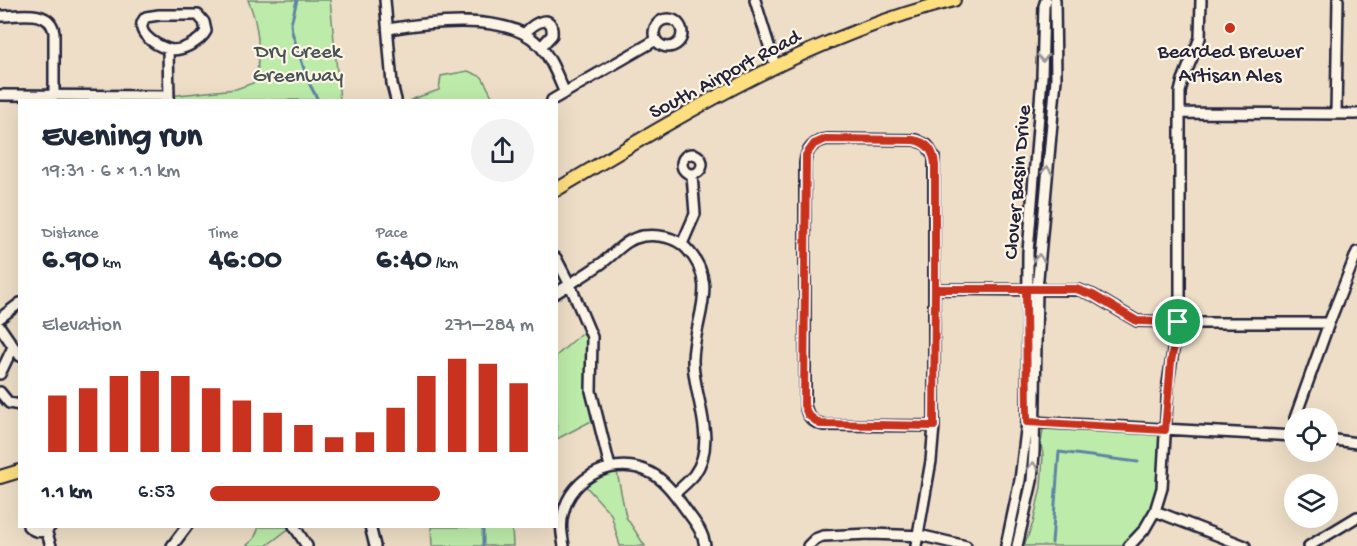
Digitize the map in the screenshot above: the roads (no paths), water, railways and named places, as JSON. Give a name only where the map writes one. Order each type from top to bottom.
[{"type":"main road","name":"South Airport Road","points":[[558,189],[662,127],[775,65],[854,32],[929,6],[954,0]]},
{"type":"main road","points":[[0,477],[18,472]]},
{"type":"street","points":[[385,0],[392,84],[396,99]]},
{"type":"street","points":[[755,0],[775,65]]},
{"type":"street","name":"Clover Basin Drive","points":[[1017,546],[1032,481],[1030,221],[1046,0]]},
{"type":"street","name":"Clover Basin Drive","points":[[1032,289],[1056,79],[1055,0]]},
{"type":"street","points":[[1129,546],[1144,530],[1155,511],[1162,488],[1171,362],[1178,322],[1180,288],[1181,85],[1200,38],[1201,0]]},
{"type":"street","points":[[1336,114],[1338,0]]},
{"type":"street","points":[[159,15],[195,15],[201,18],[207,28],[203,36],[178,49],[168,49],[143,33],[141,26],[145,18],[159,15]]},
{"type":"street","points":[[0,16],[45,17],[52,24],[54,96]]},
{"type":"street","points":[[525,33],[538,21],[549,23],[552,35],[541,47]]},
{"type":"street","points":[[388,29],[419,24],[493,23],[509,26],[525,33],[541,47],[566,93]]},
{"type":"street","points":[[554,99],[656,40]]},
{"type":"street","points":[[0,95],[169,98],[168,49]]},
{"type":"street","points":[[1180,113],[1357,114]]},
{"type":"street","points":[[916,546],[931,461],[934,426],[934,159],[924,143],[913,140],[828,139],[816,142],[807,152],[804,163],[804,405],[810,418],[822,425],[934,426]]},
{"type":"street","points":[[682,244],[695,216],[692,175]]},
{"type":"street","points":[[558,292],[605,261],[622,245],[636,238],[663,237],[682,244],[698,261],[704,277],[704,292],[693,359],[705,447],[702,460],[695,473],[674,494]]},
{"type":"street","points":[[1299,408],[1357,252]]},
{"type":"street","points":[[558,262],[592,338],[591,391],[610,467]]},
{"type":"street","points":[[935,289],[1079,290],[1093,295],[1137,321],[1329,323]]},
{"type":"street","points":[[0,318],[18,304]]},
{"type":"street","points":[[0,327],[16,352],[0,374]]},
{"type":"street","points":[[0,392],[9,403],[18,405]]},
{"type":"street","points":[[1031,422],[1284,436]]},
{"type":"street","name":"Clover Basin Drive","points":[[1006,546],[1031,422]]},
{"type":"street","points":[[1338,440],[1357,443]]},
{"type":"street","points":[[564,546],[562,523],[568,500],[582,482],[610,467],[629,467],[646,471],[657,477],[674,494],[701,531],[705,546]]},
{"type":"street","points":[[1155,511],[1245,546]]},
{"type":"street","points":[[1309,546],[1357,518]]},
{"type":"street","points":[[31,528],[35,531],[48,528],[51,546]]},
{"type":"street","points":[[174,528],[179,535]]},
{"type":"street","points":[[172,546],[185,528]]},
{"type":"street","points":[[295,528],[307,546]]},
{"type":"street","points":[[370,528],[375,546]]},
{"type":"street","points":[[808,546],[817,538],[831,535],[917,536],[966,546]]},
{"type":"waterway","points":[[297,0],[291,24],[292,32],[308,81],[317,99]]},
{"type":"waterway","points":[[1052,543],[1059,452],[1138,462]]},
{"type":"waterway","points":[[483,528],[483,546]]},
{"type":"place","name":"Bearded Brewer Artisan Ales","points":[[1230,28]]},
{"type":"park label","name":"Dry Creek Greenway","points":[[298,62]]}]
